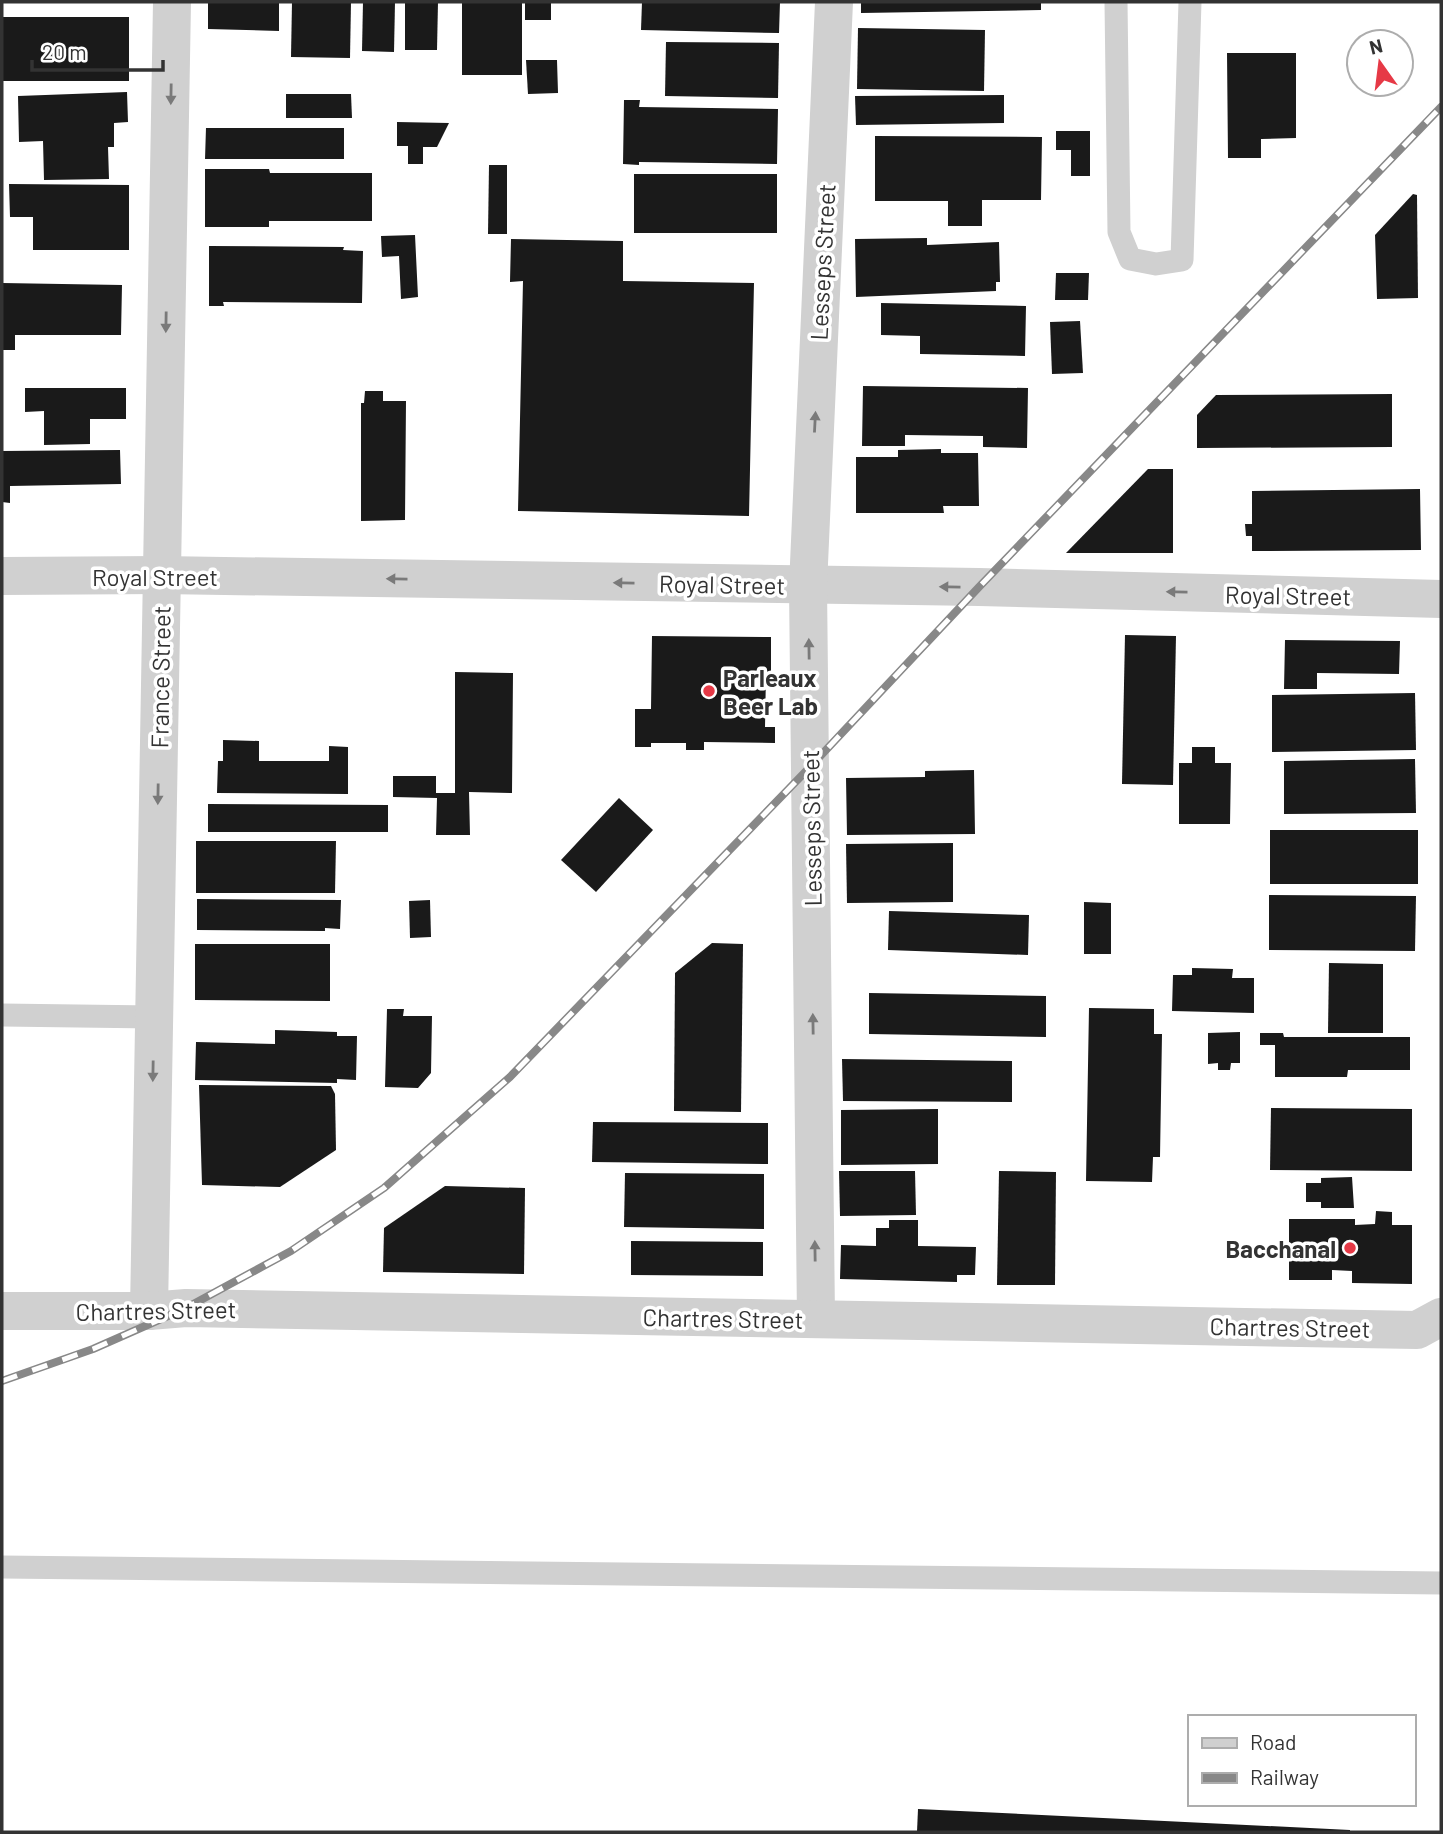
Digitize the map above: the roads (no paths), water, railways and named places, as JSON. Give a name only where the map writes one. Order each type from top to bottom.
[{"type":"street","name":"France Street","points":[[149,1311],[172,2]]},
{"type":"street","name":"Lesseps Street","points":[[816,1319],[808,586],[834,2]]},
{"type":"street","name":"Royal Street","points":[[2,576],[161,575],[979,587],[1441,599]]},
{"type":"street","name":"Chartres Street","points":[[2,1311],[149,1311],[186,1308],[1417,1330],[1441,1317]]},
{"type":"lane","points":[[1116,2],[1119,232],[1130,259],[1156,264],[1182,260],[1190,2]]},
{"type":"lane","points":[[2,1014],[154,1017]]},
{"type":"lane","points":[[2,1567],[1441,1583]]},
{"type":"railway","points":[[2,1381],[93,1349],[186,1308],[291,1251],[384,1188],[510,1077],[1441,107]]},
{"type":"place","name":"Parleaux Beer Lab","points":[[709,691]]},
{"type":"place","name":"Bacchanal","points":[[1350,1248]]}]
